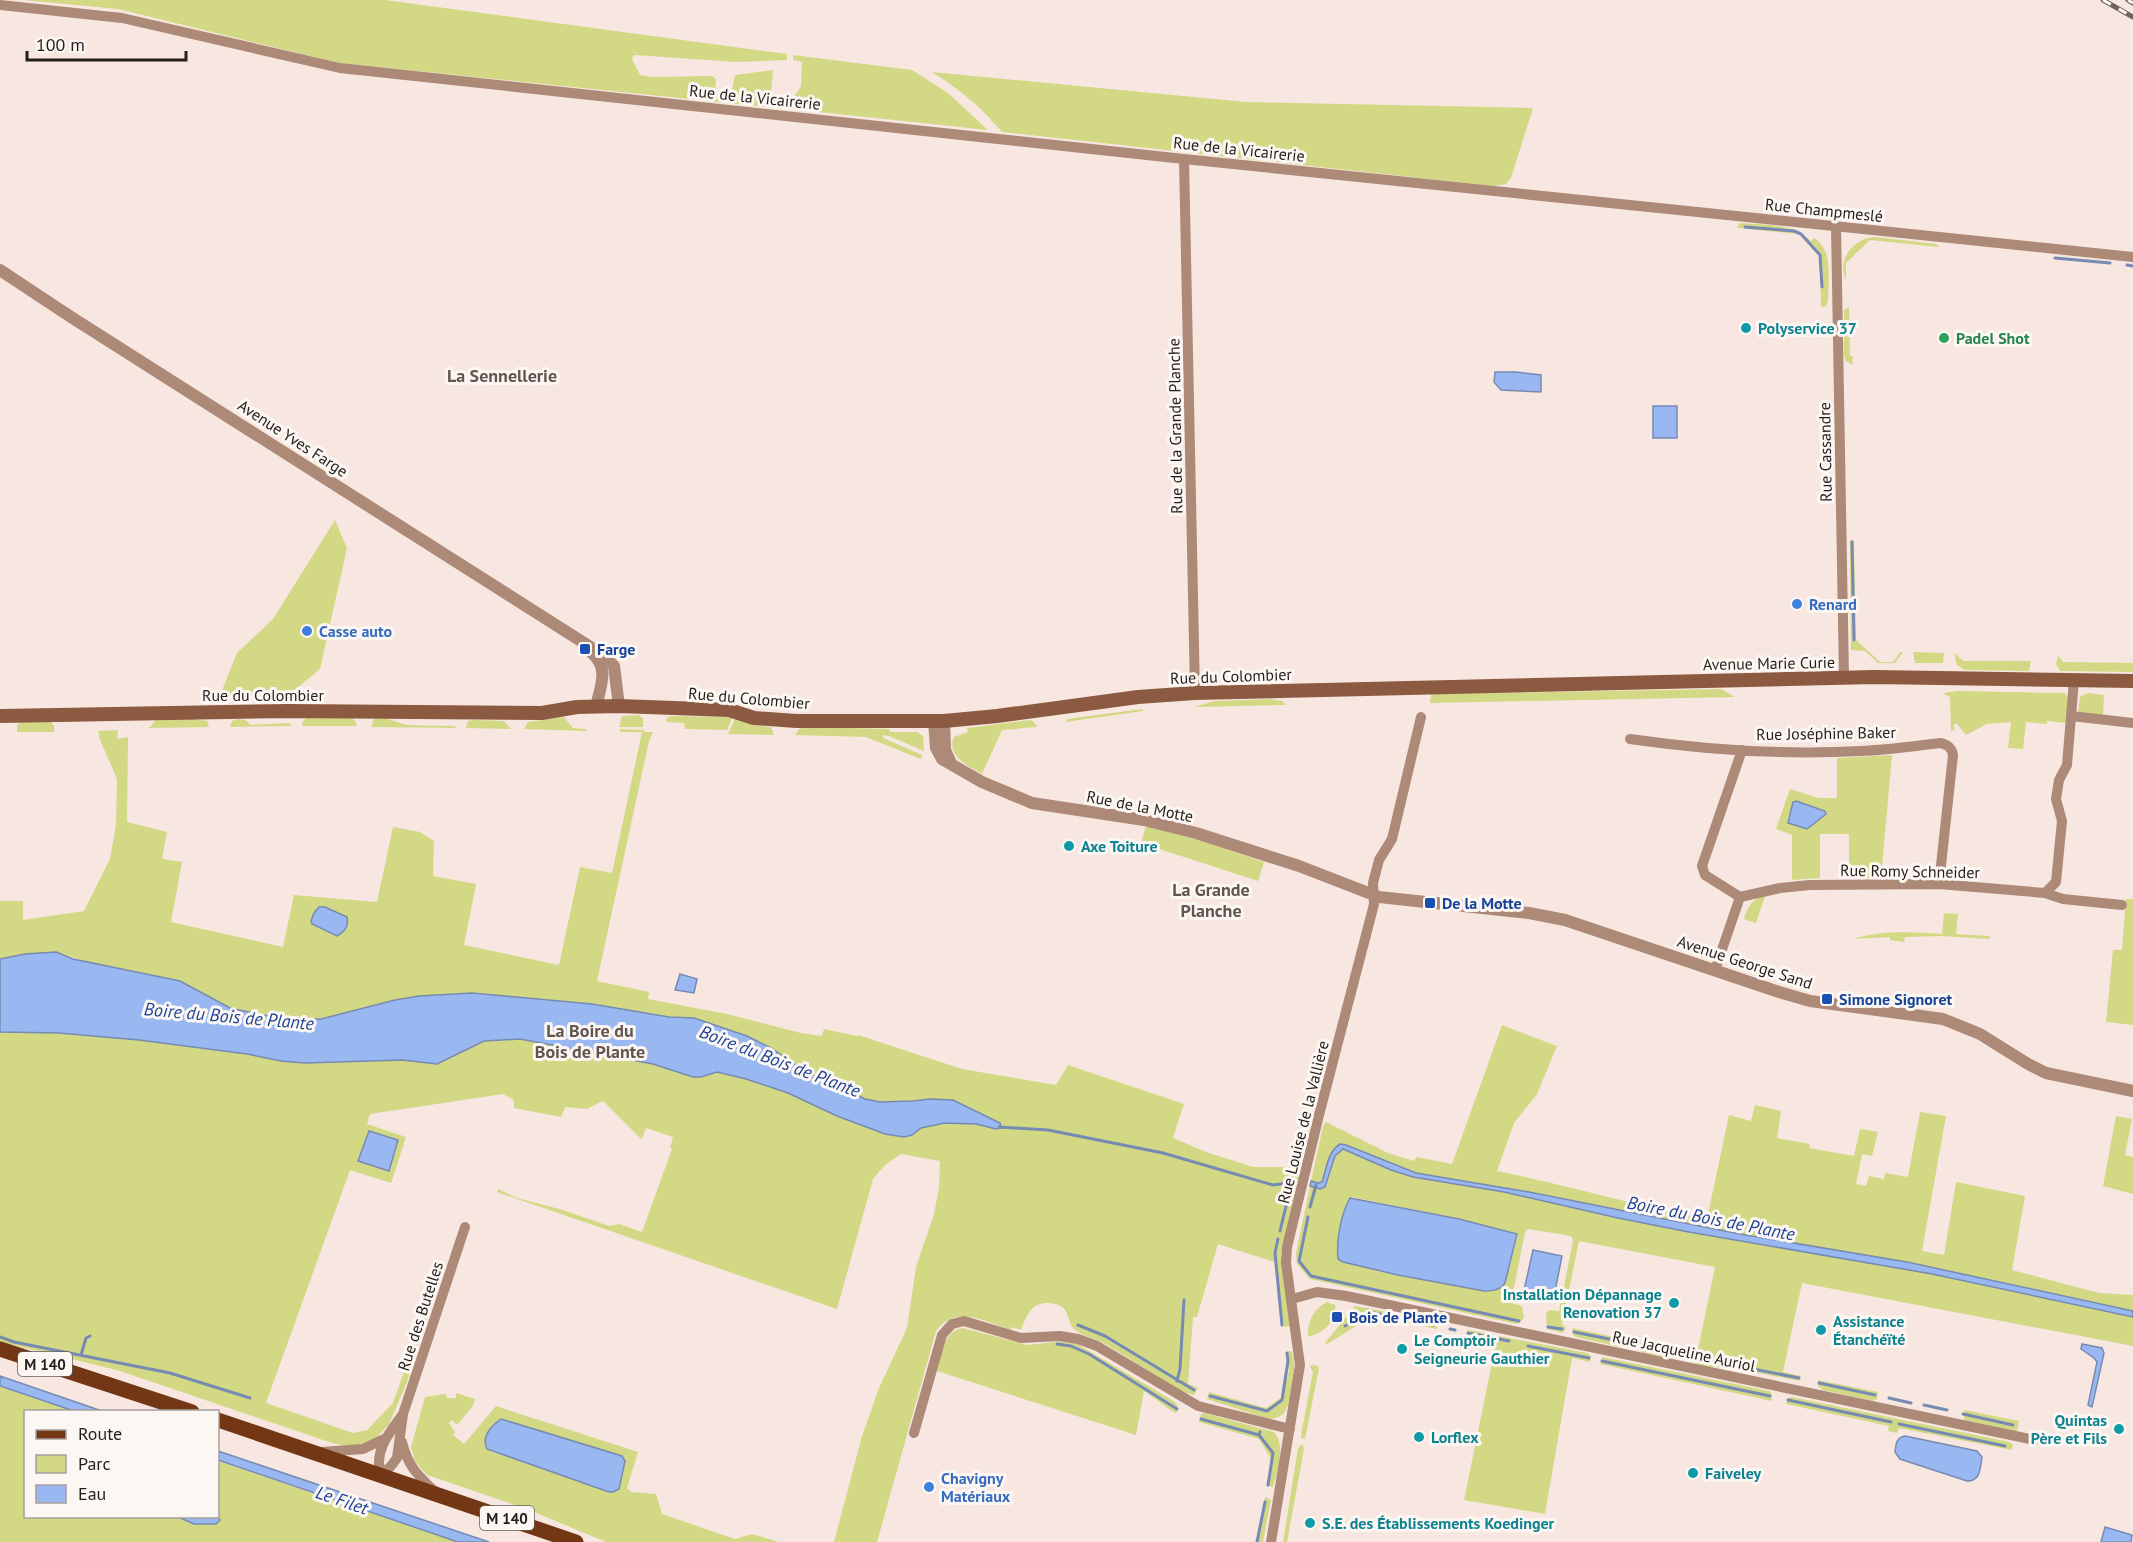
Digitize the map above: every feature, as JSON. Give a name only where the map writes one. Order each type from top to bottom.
[{"type":"main road","name":"Avenue Marie Curie","points":[[1422,687],[1844,678],[2133,680]]},
{"type":"main road","name":"Rue du Colombier","points":[[0,716],[288,711],[536,714],[577,707],[619,706],[729,710],[754,718],[796,721],[939,721],[998,716],[1138,697],[1195,693],[1422,687]]},
{"type":"main road","name":"M 140","points":[[0,1349],[186,1410]]},
{"type":"main road","name":"M 140","points":[[219,1420],[576,1542]]},
{"type":"street","name":"Rue de la Vicairerie","points":[[0,5],[122,18],[340,68],[1512,193]]},
{"type":"street","name":"Rue de la Grande Planche","points":[[1184,159],[1195,693]]},
{"type":"street","name":"Rue Champmeslé","points":[[1512,193],[2133,257]]},
{"type":"street","name":"Rue Cassandre","points":[[1836,226],[1844,678]]},
{"type":"street","name":"Avenue Yves Farge","points":[[0,270],[610,660],[614,666],[619,706]]},
{"type":"street","name":"Avenue Yves Farge","points":[[568,634],[601,661],[602,676],[596,707]]},
{"type":"street","points":[[2063,899],[2058,893],[2056,882],[2062,820],[2056,799],[2059,780],[2067,765],[2074,680]]},
{"type":"street","points":[[2071,716],[2133,723]]},
{"type":"street","name":"Rue Louise de la Vallière","points":[[1270,1542],[1300,1365],[1286,1263],[1287,1247],[1374,904],[1373,883],[1379,860],[1390,846],[1421,717]]},
{"type":"street","name":"Rue de la Motte","points":[[939,721],[938,753],[942,759],[1005,793],[1032,803],[1144,820],[1196,833],[1299,866],[1373,896]]},
{"type":"street","name":"Rue Joséphine Baker","points":[[1630,739],[1742,750],[1853,751],[1940,743],[1946,745],[1953,755],[1939,884]]},
{"type":"street","points":[[1715,970],[1740,897],[1705,875],[1702,866],[1742,750]]},
{"type":"street","points":[[2045,893],[2056,882]]},
{"type":"street","name":"Rue Romy Schneider","points":[[1740,897],[1779,888],[1810,885],[1939,884],[2045,893],[2063,899],[2122,905]]},
{"type":"street","name":"Avenue George Sand","points":[[1373,896],[1554,917],[1810,1001],[1943,1019],[1980,1034],[2028,1065],[2046,1073],[2133,1091]]},
{"type":"street","name":"Rue des Butelles","points":[[403,1414],[384,1439],[377,1465],[381,1475],[397,1458],[403,1414],[465,1227]]},
{"type":"street","name":"Rue Jacqueline Auriol","points":[[1292,1299],[1326,1292],[2035,1440]]},
{"type":"street","points":[[914,1433],[942,1335],[952,1324],[964,1321],[1021,1338],[1060,1336],[1078,1339],[1097,1347],[1198,1406],[1290,1429]]},
{"type":"street","points":[[315,1453],[363,1449],[384,1439]]},
{"type":"street","name":"Rue des Butelles","points":[[401,1439],[407,1460],[413,1470],[438,1495]]},
{"type":"green space","points":[[23,0],[385,0],[787,54],[787,60],[736,62],[635,55],[632,59],[640,75],[652,77],[713,76],[716,79],[715,92],[731,95],[735,75],[773,70],[771,92],[777,108],[339,63],[118,9]]},
{"type":"green space","points":[[793,55],[912,70],[948,93],[988,130],[791,109],[790,103],[801,86],[802,62],[793,60]]},
{"type":"green space","points":[[932,72],[1246,102],[1533,108],[1511,178],[1506,184],[1493,186],[1002,132],[969,99]]},
{"type":"green space","points":[[1741,223],[1788,228],[1797,231],[1811,241],[1814,238],[1820,243],[1825,250],[1829,275],[1826,306],[1821,307],[1820,257],[1799,234],[1737,228]]},
{"type":"green space","points":[[1875,237],[1936,244],[1939,247],[1870,240],[1846,263],[1846,280],[1843,265],[1849,251],[1860,241]]},
{"type":"green space","points":[[1849,307],[1852,365],[1846,361],[1844,356],[1844,310]]},
{"type":"green space","points":[[335,520],[347,548],[320,669],[290,694],[219,698],[237,653],[273,619]]},
{"type":"green space","points":[[1850,540],[1854,540],[1856,640],[1880,662],[1893,662],[1900,652],[1903,652],[1895,663],[1878,663],[1865,651],[1851,650]]},
{"type":"green space","points":[[1913,652],[1944,653],[1943,663],[1915,663]]},
{"type":"green space","points":[[1954,653],[1964,661],[2031,661],[2029,671],[1965,670],[1957,665]]},
{"type":"green space","points":[[2058,655],[2063,662],[2133,663],[2133,672],[2060,671],[2056,664]]},
{"type":"green space","points":[[1721,689],[1735,697],[1430,703],[1431,694]]},
{"type":"green space","points":[[1958,691],[2065,693],[2068,699],[2066,723],[2026,722],[2023,749],[2008,748],[2011,722],[1987,724],[1966,735],[1956,723],[1951,732],[1950,697],[1942,693]]},
{"type":"green space","points":[[2088,693],[2104,695],[2103,715],[2078,713],[2080,697]]},
{"type":"green space","points":[[1271,699],[1282,701],[1286,705],[1193,707],[1215,701]]},
{"type":"green space","points":[[1142,709],[1143,711],[1065,722],[1067,719]]},
{"type":"green space","points":[[639,715],[643,719],[643,727],[619,727],[622,716]]},
{"type":"green space","points":[[671,716],[732,718],[727,730],[685,729],[684,723],[666,722]]},
{"type":"green space","points":[[564,717],[573,728],[586,729],[586,731],[524,729],[528,722]]},
{"type":"green space","points":[[306,718],[352,718],[357,726],[302,726]]},
{"type":"green space","points":[[374,719],[388,719],[406,725],[454,726],[457,728],[371,727]]},
{"type":"green space","points":[[735,719],[753,725],[771,727],[774,735],[728,734]]},
{"type":"green space","points":[[156,720],[207,721],[209,727],[149,728]]},
{"type":"green space","points":[[245,720],[251,725],[289,723],[292,726],[230,727],[232,721]]},
{"type":"green space","points":[[1030,720],[1037,727],[1002,730],[982,774],[960,760],[953,750],[954,737],[968,732],[967,728]]},
{"type":"green space","points":[[468,721],[504,721],[511,729],[466,728]]},
{"type":"green space","points":[[21,722],[51,722],[54,732],[17,732],[17,725]]},
{"type":"green space","points":[[804,727],[917,732],[923,736],[924,751],[883,735],[883,738],[922,755],[921,759],[866,737],[795,735],[799,729]]},
{"type":"green space","points":[[620,729],[653,732],[649,741],[597,981],[649,992],[648,999],[727,1014],[801,1033],[822,1036],[824,1029],[858,1035],[962,1069],[1056,1085],[1068,1065],[1184,1104],[1173,1138],[1206,1152],[1253,1167],[1301,1167],[1281,1253],[1290,1326],[1284,1327],[1274,1262],[1218,1244],[1197,1317],[1193,1317],[1188,1384],[1198,1388],[1194,1395],[1180,1391],[1105,1344],[1078,1332],[1072,1327],[1065,1310],[1056,1304],[1037,1305],[1027,1315],[1021,1330],[1012,1327],[1011,1330],[971,1317],[952,1318],[936,1331],[877,1542],[834,1542],[862,1436],[879,1388],[907,1328],[916,1267],[934,1214],[939,1188],[940,1161],[901,1154],[885,1165],[873,1179],[837,1309],[497,1192],[498,1189],[517,1198],[563,1210],[609,1226],[619,1224],[642,1232],[672,1149],[670,1148],[673,1137],[646,1128],[642,1139],[640,1138],[603,1101],[587,1109],[565,1107],[561,1117],[514,1108],[514,1100],[503,1094],[370,1114],[367,1124],[406,1137],[391,1183],[350,1170],[266,1403],[353,1433],[367,1430],[393,1403],[435,1285],[430,1282],[436,1269],[441,1270],[407,1382],[389,1424],[368,1444],[348,1447],[326,1441],[117,1370],[0,1342],[0,1032],[59,1033],[139,1040],[305,1063],[402,1060],[437,1064],[484,1041],[520,1039],[653,1064],[693,1077],[717,1072],[746,1079],[788,1093],[837,1116],[885,1134],[904,1137],[912,1135],[921,1128],[945,1123],[976,1124],[996,1129],[1000,1123],[953,1100],[880,1102],[865,1099],[806,1072],[789,1061],[694,1018],[669,1017],[592,1004],[530,998],[444,994],[395,1000],[321,1019],[283,1019],[230,1008],[56,952],[25,954],[0,959],[0,901],[23,901],[23,920],[84,911],[110,859],[116,824],[117,779],[98,731],[118,730],[117,739],[128,737],[127,822],[167,832],[162,859],[182,862],[171,922],[283,947],[294,895],[377,902],[393,827],[420,832],[434,841],[433,876],[476,884],[464,945],[559,965],[580,867],[612,873],[642,732],[620,732]],"holes":[[[368,1132],[398,1140],[390,1170],[359,1161]]]},
{"type":"green space","points":[[1892,755],[1881,878],[1849,878],[1849,834],[1820,834],[1820,878],[1792,880],[1792,835],[1776,829],[1790,789],[1818,798],[1837,798],[1837,758]]},
{"type":"green space","points":[[1146,826],[1209,843],[1264,862],[1258,881],[1141,843]]},
{"type":"green space","points":[[1765,896],[1756,923],[1744,919],[1751,904],[1756,899]]},
{"type":"green space","points":[[2126,899],[2133,899],[2133,1025],[2106,1022],[2113,950],[2122,950]]},
{"type":"green space","points":[[1944,913],[1958,914],[1956,934],[1990,936],[1989,939],[1940,936],[1905,937],[1904,942],[1890,940],[1890,937],[1853,939],[1886,933],[1942,934]]},
{"type":"green space","points":[[1502,1025],[1557,1046],[1537,1094],[1514,1123],[1497,1171],[1707,1219],[1729,1115],[1751,1121],[1755,1105],[1781,1111],[1777,1138],[1810,1144],[1809,1148],[1854,1156],[1860,1129],[1878,1132],[1872,1156],[1862,1154],[1856,1184],[1866,1186],[1869,1176],[1884,1179],[1885,1173],[1908,1177],[1920,1112],[1946,1116],[1922,1251],[1944,1255],[1956,1182],[2025,1196],[2012,1270],[2099,1293],[2133,1295],[2133,1311],[1907,1262],[1740,1234],[1529,1192],[1416,1173],[1340,1144],[1332,1152],[1322,1182],[1311,1181],[1323,1126],[1326,1122],[1388,1153],[1414,1161],[1417,1157],[1452,1164]]},
{"type":"green space","points":[[2116,1116],[2132,1119],[2125,1155],[2133,1157],[2133,1194],[2103,1186]]},
{"type":"green space","points":[[1343,1149],[1413,1177],[1504,1192],[1689,1232],[1932,1274],[2133,1317],[2133,1346],[1802,1283],[1783,1372],[1801,1376],[1799,1381],[1749,1371],[1746,1370],[1745,1364],[1733,1362],[1729,1367],[1702,1366],[1692,1362],[1689,1352],[1697,1354],[1715,1267],[1579,1241],[1562,1325],[1566,1327],[1563,1333],[1547,1329],[1546,1314],[1549,1310],[1559,1311],[1572,1237],[1528,1229],[1525,1232],[1511,1303],[1522,1306],[1524,1318],[1517,1324],[1310,1279],[1297,1264],[1296,1253],[1310,1186],[1320,1189],[1326,1186],[1335,1156]],"holes":[[[1352,1197],[1459,1219],[1517,1234],[1505,1283],[1491,1291],[1484,1291],[1398,1275],[1343,1262],[1337,1248],[1346,1206]]]},
{"type":"green space","points":[[1327,1302],[1335,1305],[1334,1316],[1323,1330],[1308,1336],[1312,1316]]},
{"type":"green space","points":[[1355,1306],[1431,1320],[1436,1323],[1437,1329],[1372,1316],[1327,1344],[1325,1343]]},
{"type":"green space","points":[[963,1328],[1027,1345],[1065,1341],[1077,1344],[1172,1400],[1178,1409],[1176,1413],[1172,1411],[1144,1391],[1136,1435],[937,1371],[947,1338],[956,1330]]},
{"type":"green space","points":[[1572,1328],[1628,1340],[1627,1344],[1620,1347],[1576,1337],[1573,1335]]},
{"type":"green space","points":[[1468,1330],[1587,1353],[1591,1356],[1590,1362],[1572,1358],[1545,1514],[1464,1500],[1496,1343],[1466,1336]]},
{"type":"green space","points":[[1637,1342],[1672,1349],[1669,1357],[1643,1353],[1638,1349]]},
{"type":"green space","points":[[1288,1351],[1291,1351],[1293,1356],[1293,1383],[1289,1402],[1281,1416],[1265,1418],[1207,1399],[1209,1392],[1266,1408],[1282,1397],[1289,1371]]},
{"type":"green space","points":[[1602,1357],[1769,1391],[1772,1401],[1600,1364]]},
{"type":"green space","points":[[1310,1366],[1319,1368],[1305,1439],[1301,1438],[1301,1435],[1313,1372]]},
{"type":"green space","points":[[1818,1380],[1878,1392],[1877,1399],[1872,1401],[1823,1390],[1818,1386]]},
{"type":"green space","points":[[0,1387],[70,1410],[24,1410],[24,1518],[219,1518],[219,1461],[458,1542],[0,1542]]},
{"type":"green space","points":[[456,1393],[475,1399],[473,1406],[457,1425],[452,1420],[449,1423],[455,1432],[453,1435],[464,1444],[496,1406],[638,1452],[627,1488],[631,1492],[656,1494],[662,1514],[735,1539],[752,1534],[779,1542],[606,1542],[527,1509],[427,1475],[415,1461],[411,1447],[425,1397],[446,1394],[447,1398],[456,1398]],"holes":[[[501,1419],[622,1456],[625,1459],[620,1486],[616,1492],[609,1492],[493,1452],[485,1446],[486,1436]]]},
{"type":"green space","points":[[1788,1398],[2009,1442],[2013,1445],[2012,1450],[1899,1428],[1897,1433],[1888,1431],[1889,1426],[1786,1404]]},
{"type":"green space","points":[[1964,1410],[2019,1421],[2017,1432],[1964,1420]]},
{"type":"green space","points":[[1201,1414],[1274,1432],[1280,1444],[1280,1451],[1279,1466],[1273,1487],[1267,1486],[1271,1459],[1259,1439],[1199,1422]]},
{"type":"green space","points":[[1303,1444],[1287,1542],[1283,1542],[1298,1448]]},
{"type":"green space","points":[[1265,1497],[1271,1500],[1263,1542],[1256,1542]]},
{"type":"water","points":[[1495,372],[1541,375],[1541,392],[1501,390],[1494,382]]},
{"type":"water","points":[[1653,406],[1677,406],[1677,438],[1653,438]]},
{"type":"water","points":[[1793,802],[1825,811],[1826,814],[1807,829],[1788,823]]},
{"type":"water","points":[[319,907],[325,907],[347,917],[347,926],[337,936],[312,924],[314,913]]},
{"type":"water","name":"Boire du Bois de Plante","points":[[56,952],[73,959],[180,981],[230,1008],[283,1019],[321,1019],[395,1000],[419,996],[472,993],[592,1004],[669,1017],[694,1018],[747,1036],[771,1048],[806,1072],[865,1099],[880,1102],[953,1100],[1000,1123],[1001,1128],[945,1123],[921,1128],[912,1135],[904,1137],[885,1134],[837,1116],[788,1093],[746,1079],[717,1072],[693,1077],[653,1064],[520,1039],[484,1041],[437,1064],[402,1060],[305,1063],[139,1040],[59,1033],[0,1032],[0,959],[25,954]]},
{"type":"water","points":[[680,974],[697,979],[694,993],[675,990]]},
{"type":"water","points":[[369,1131],[398,1140],[389,1171],[358,1161]]},
{"type":"water","points":[[1340,1144],[1416,1173],[1529,1192],[1740,1234],[1907,1262],[2133,1311],[2133,1317],[1932,1274],[1689,1232],[1504,1192],[1413,1177],[1343,1149],[1335,1156],[1325,1187],[1320,1189],[1310,1186],[1311,1181],[1322,1182],[1330,1156]]},
{"type":"water","points":[[1350,1198],[1459,1219],[1517,1234],[1505,1283],[1496,1290],[1484,1291],[1343,1262],[1338,1259],[1339,1236],[1344,1212]]},
{"type":"water","points":[[1533,1250],[1562,1256],[1553,1301],[1523,1295]]},
{"type":"water","points":[[2082,1344],[2102,1348],[2104,1353],[2092,1407],[2088,1405],[2097,1362],[2081,1349]]},
{"type":"water","points":[[0,1376],[99,1410],[71,1410],[0,1386]]},
{"type":"water","points":[[501,1419],[622,1456],[625,1461],[619,1489],[609,1492],[487,1449],[486,1436]]},
{"type":"water","points":[[1905,1436],[1977,1451],[1982,1457],[1977,1476],[1967,1481],[1900,1459],[1895,1452],[1896,1444],[1900,1438]]},
{"type":"water","name":"Le Filet","points":[[219,1451],[489,1542],[458,1542],[219,1460]]},
{"type":"water","points":[[180,1518],[218,1518],[220,1520],[216,1524],[194,1524]]},
{"type":"water","points":[[2105,1527],[2132,1535],[2131,1542],[2101,1542]]},
{"type":"waterway","points":[[1745,227],[1794,231],[1801,234],[1820,255],[1822,287]]},
{"type":"waterway","points":[[2055,258],[2110,263]]},
{"type":"waterway","points":[[2127,265],[2133,266]]},
{"type":"waterway","points":[[1852,542],[1854,640]]},
{"type":"waterway","name":"Boire du Bois de Plante","points":[[999,1127],[1048,1130],[1163,1153],[1273,1185],[1296,1182]]},
{"type":"waterway","points":[[1280,1231],[1292,1182]]},
{"type":"waterway","points":[[1310,1207],[1316,1185]]},
{"type":"waterway","points":[[1308,1217],[1299,1261],[1311,1276],[1519,1321]]},
{"type":"waterway","points":[[1278,1239],[1275,1253],[1282,1325]]},
{"type":"waterway","points":[[1177,1381],[1180,1369],[1184,1300]]},
{"type":"waterway","points":[[1345,1326],[1369,1312],[1368,1310]]},
{"type":"waterway","points":[[1369,1312],[1433,1325]]},
{"type":"waterway","points":[[1078,1325],[1105,1336],[1194,1390]]},
{"type":"waterway","points":[[1548,1327],[1562,1329]]},
{"type":"waterway","points":[[1450,1329],[1455,1330]]},
{"type":"waterway","points":[[1574,1332],[1624,1342]]},
{"type":"waterway","points":[[1468,1333],[1509,1341]]},
{"type":"waterway","points":[[81,1355],[86,1338],[90,1336]]},
{"type":"waterway","points":[[0,1337],[14,1342],[170,1373],[250,1398]]},
{"type":"waterway","points":[[1057,1344],[1071,1346],[1089,1354],[1177,1409]]},
{"type":"waterway","points":[[1640,1345],[1669,1351]]},
{"type":"waterway","points":[[1528,1346],[1589,1358]]},
{"type":"waterway","points":[[1210,1396],[1267,1411],[1282,1400],[1288,1361],[1287,1353]]},
{"type":"waterway","points":[[1691,1356],[1729,1364]]},
{"type":"waterway","points":[[1602,1361],[1770,1396]]},
{"type":"waterway","points":[[1748,1368],[1799,1378]]},
{"type":"waterway","points":[[1819,1383],[1875,1395]]},
{"type":"waterway","points":[[1889,1398],[1911,1403]]},
{"type":"waterway","points":[[1788,1400],[1891,1422]]},
{"type":"waterway","points":[[1924,1405],[1947,1410]]},
{"type":"waterway","points":[[1963,1414],[2013,1425]]},
{"type":"waterway","points":[[1201,1419],[1259,1435],[1260,1432]]},
{"type":"waterway","points":[[1899,1424],[2005,1446]]},
{"type":"waterway","points":[[1259,1435],[1273,1453],[1268,1485]]},
{"type":"waterway","points":[[1257,1542],[1265,1502]]},
{"type":"railway","points":[[2103,0],[2133,17]]},
{"type":"railway","points":[[2128,0],[2133,3]]},
{"type":"place","name":"Polyservice 37","points":[[1746,328]]},
{"type":"place","name":"Padel Shot","points":[[1944,338]]},
{"type":"place","name":"Renard","points":[[1797,604]]},
{"type":"place","name":"Casse auto","points":[[307,631]]},
{"type":"place","name":"Farge","points":[[585,649]]},
{"type":"place","name":"Axe Toiture","points":[[1069,846]]},
{"type":"place","name":"De la Motte","points":[[1430,903]]},
{"type":"place","name":"Simone Signoret","points":[[1827,999]]},
{"type":"place","name":"Installation Dépannage Renovation 37","points":[[1674,1303]]},
{"type":"place","name":"Bois de Plante","points":[[1337,1317]]},
{"type":"place","name":"Assistance Étanchéïté","points":[[1821,1330]]},
{"type":"place","name":"Le Comptoir Seigneurie Gauthier","points":[[1402,1349]]},
{"type":"place","name":"Quintas Père et Fils","points":[[2119,1429]]},
{"type":"place","name":"Lorflex","points":[[1419,1437]]},
{"type":"place","name":"Faiveley","points":[[1693,1473]]},
{"type":"place","name":"Chavigny Matériaux","points":[[929,1487]]},
{"type":"place","name":"S.E. des Établissements Koedinger","points":[[1310,1523]]},
{"type":"district","name":"La Sennellerie","points":[[502,375]]},
{"type":"district","name":"La Grande Planche","points":[[1211,899]]},
{"type":"district","name":"La Boire du Bois de Plante","points":[[590,1040]]}]
